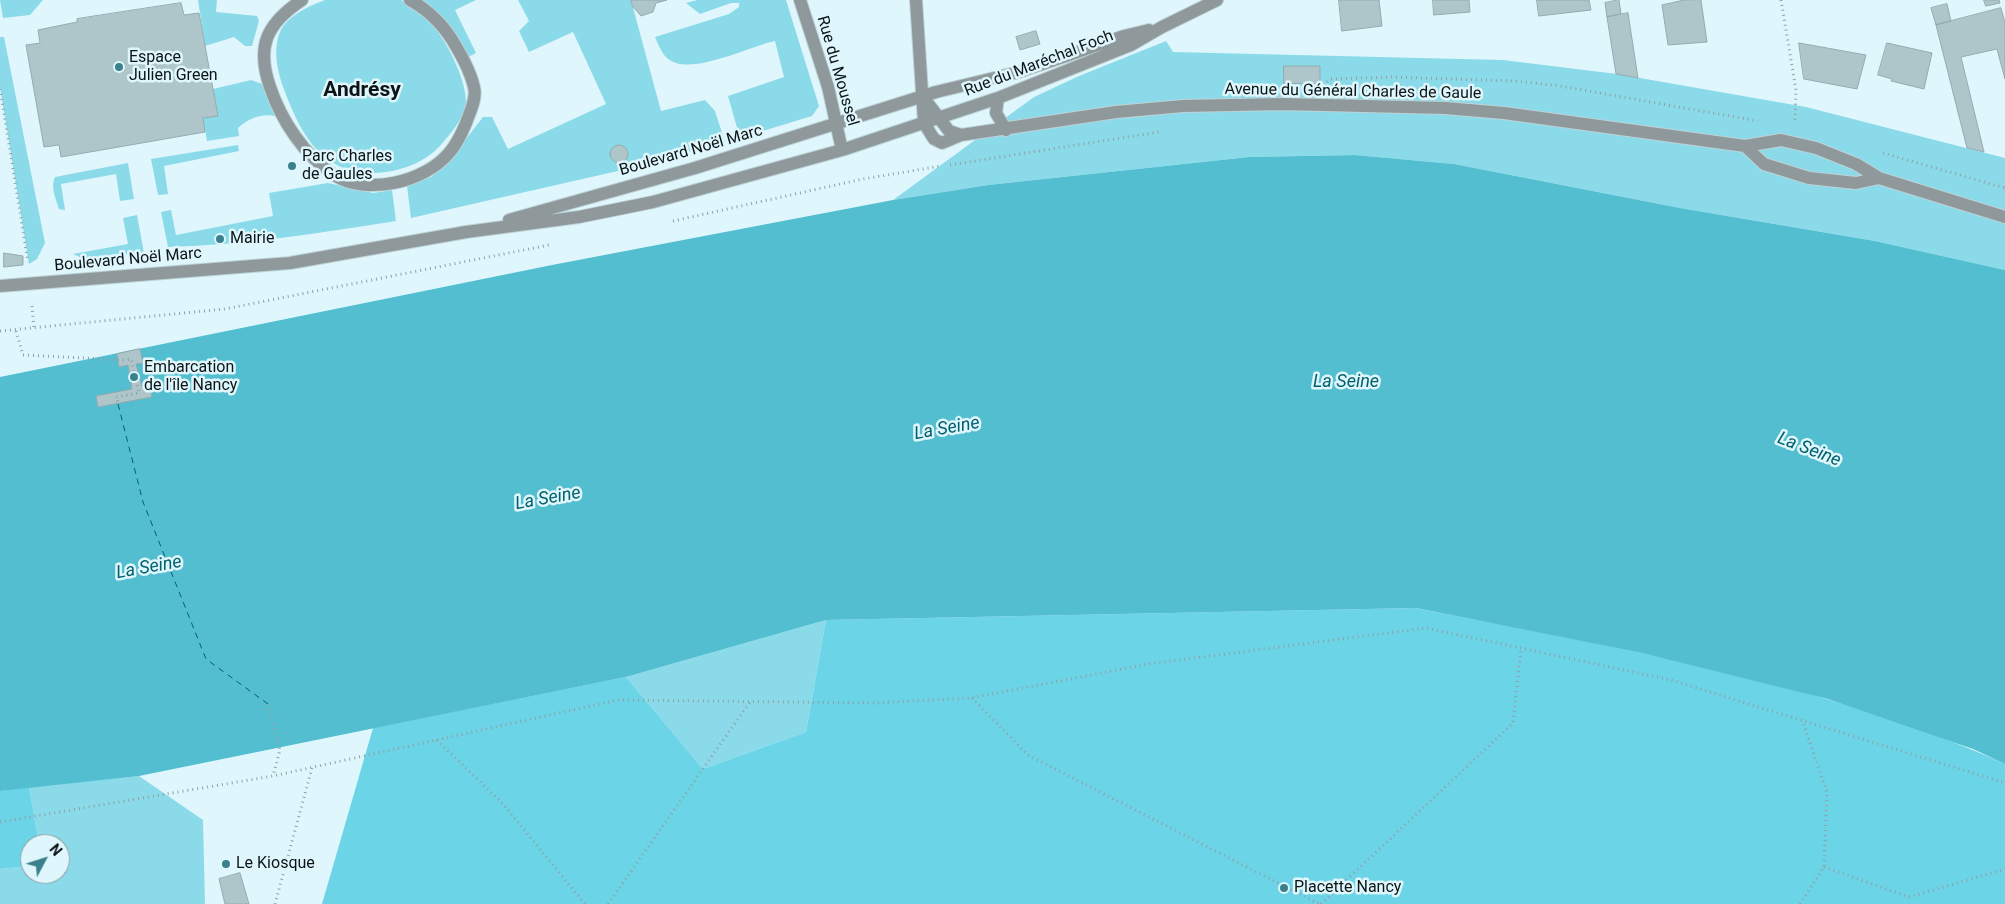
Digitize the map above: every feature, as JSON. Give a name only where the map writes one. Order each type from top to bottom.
[{"type":"street","points":[[302,0],[290,8],[279,20],[265,45],[262,52],[264,71],[281,115],[298,139],[317,161],[335,175],[354,184],[401,181],[430,169],[440,162],[449,154],[464,128],[474,98],[474,87],[464,60],[453,40],[426,9],[410,0]]},
{"type":"street","name":"Rue du Moussel","points":[[800,0],[828,87],[842,150]]},
{"type":"street","points":[[916,0],[924,123]]},
{"type":"street","name":"Rue du Maréchal Foch","points":[[924,123],[998,98],[1131,45],[1162,27],[1217,0]]},
{"type":"street","name":"Rue du Maréchal Foch","points":[[923,96],[1019,72],[1124,36],[1162,27]]},
{"type":"street","points":[[923,96],[949,131],[961,135]]},
{"type":"street","name":"Boulevard Noël Marc","points":[[466,232],[677,174],[923,96]]},
{"type":"street","points":[[998,98],[996,114],[1006,130]]},
{"type":"street","name":"Avenue du Général Charles de Gaule","points":[[924,123],[934,139],[942,143],[961,135],[1006,130],[1116,112],[1183,106],[1362,106],[1445,108],[1504,113],[1744,146],[1781,140],[1816,148],[1856,164],[1880,178],[2005,217]]},
{"type":"street","name":"Boulevard Noël Marc","points":[[0,286],[290,263],[466,232],[579,217],[653,202],[842,150],[924,123]]},
{"type":"street","name":"Avenue du Général Charles de Gaule","points":[[1744,146],[1764,164],[1809,178],[1856,183],[1880,178]]},
{"type":"path","points":[[1781,0],[1796,90],[1795,128]]},
{"type":"path","points":[[0,89],[31,284],[34,328],[0,331]]},
{"type":"path","points":[[16,331],[23,355],[131,359],[140,393],[116,397],[118,403]]},
{"type":"path","points":[[0,822],[273,776],[618,700],[877,703],[971,698],[1148,664],[1426,628],[1671,680],[2005,783]]},
{"type":"path","points":[[971,698],[1028,755],[1320,904],[1513,723],[1521,649]]},
{"type":"path","points":[[608,904],[750,702]]},
{"type":"path","points":[[268,704],[280,750],[273,776]]},
{"type":"path","points":[[1800,904],[1824,867],[1827,792],[1802,720]]},
{"type":"path","points":[[436,740],[503,804],[585,904]]},
{"type":"path","points":[[275,904],[312,768]]},
{"type":"path","points":[[1824,867],[1909,897],[2005,869]]},
{"type":"shaded area","points":[[0,0],[43,0],[30,15],[3,18]]},
{"type":"shaded area","points":[[198,0],[217,0],[216,12],[257,16],[259,21],[252,46],[245,46],[234,37],[205,46]]},
{"type":"shaded area","points":[[325,0],[401,0],[412,5],[424,15],[445,42],[460,74],[466,101],[463,113],[453,131],[428,156],[401,169],[365,173],[348,170],[333,163],[309,141],[292,110],[282,85],[278,70],[276,47],[283,26],[293,16]]},
{"type":"shaded area","points":[[420,0],[476,0],[455,10],[476,53],[468,57]]},
{"type":"shaded area","points":[[518,0],[631,0],[661,111],[705,100],[715,111],[725,142],[631,168],[411,218],[407,186],[431,177],[448,162],[483,117],[492,117],[508,149],[606,104],[573,32],[529,52],[519,31],[529,21]]},
{"type":"shaded area","points":[[697,0],[786,0],[819,106],[812,116],[740,138],[728,96],[784,77],[775,41],[704,63],[677,63],[667,58],[655,37],[729,14],[739,7],[739,3],[731,3],[700,14],[686,3]]},
{"type":"shaded area","points":[[0,37],[4,37],[45,243],[37,259],[29,264],[0,87]]},
{"type":"shaded area","points":[[1166,41],[1173,52],[1503,60],[1617,74],[1806,107],[2005,158],[2005,270],[1875,241],[1680,208],[1454,164],[1355,155],[1249,157],[988,185],[893,200],[1034,97],[1079,76]]},
{"type":"shaded area","points":[[251,80],[265,85],[276,116],[265,115],[246,121],[238,128],[239,136],[207,141],[203,118],[218,115],[213,89]]},
{"type":"shaded area","points":[[238,145],[239,151],[164,166],[168,194],[158,195],[151,159]]},
{"type":"shaded area","points":[[128,163],[134,199],[120,201],[116,174],[61,184],[65,210],[59,209],[53,189],[55,177]]},
{"type":"shaded area","points":[[328,183],[373,193],[392,190],[396,221],[254,241],[168,247],[161,212],[171,210],[176,235],[273,216],[269,193]]},
{"type":"shaded area","points":[[137,215],[144,253],[82,258],[73,254],[128,244],[123,218]]},
{"type":"shaded area","points":[[1416,608],[1640,653],[1790,688],[1863,710],[1935,735],[2005,764],[2005,904],[322,904],[373,728],[626,677],[703,769],[806,732],[826,620]]},
{"type":"shaded area","points":[[826,620],[806,732],[703,769],[626,677]]},
{"type":"shaded area","points":[[139,776],[203,820],[205,904],[0,904],[0,869],[20,867],[20,884],[70,884],[70,834],[37,834],[29,787]]},
{"type":"shaded area","points":[[29,787],[37,834],[20,834],[20,867],[0,869],[0,791]]},
{"type":"water","name":"La Seine","points":[[1355,155],[1454,164],[1680,208],[1875,241],[2005,270],[2005,764],[1973,749],[1828,699],[1642,653],[1416,608],[826,620],[626,677],[139,776],[0,791],[0,377],[552,265],[893,200],[988,185],[1249,157]]},
{"type":"building","points":[[631,0],[667,0],[656,3],[653,12],[641,16],[633,7]]},
{"type":"building","points":[[1339,0],[1379,0],[1382,26],[1342,31]]},
{"type":"building","points":[[1433,0],[1469,0],[1470,12],[1434,15]]},
{"type":"building","points":[[1537,0],[1589,0],[1591,10],[1539,16]]},
{"type":"building","points":[[1619,0],[1621,14],[1607,17],[1605,3]]},
{"type":"building","points":[[1684,0],[1701,0],[1707,42],[1668,45],[1662,5]]},
{"type":"building","points":[[1984,0],[1999,0],[2000,3],[1986,6]]},
{"type":"building","name":"Espace Julien Green","points":[[181,3],[184,15],[199,13],[218,116],[203,118],[205,132],[61,157],[59,145],[44,147],[26,45],[40,43],[38,30],[77,22],[77,19]]},
{"type":"building","points":[[1947,4],[1951,21],[1936,25],[1931,8]]},
{"type":"building","points":[[2001,8],[2005,23],[2005,79],[1997,49],[1961,57],[1984,152],[1967,148],[1936,25]]},
{"type":"building","points":[[1628,13],[1638,78],[1616,74],[1607,17]]},
{"type":"building","points":[[1036,31],[1040,44],[1020,50],[1016,37]]},
{"type":"building","points":[[1799,43],[1866,55],[1857,89],[1804,79]]},
{"type":"building","points":[[1887,43],[1932,53],[1924,89],[1891,81],[1892,79],[1878,75]]},
{"type":"building","points":[[1284,66],[1320,66],[1320,84],[1284,83]]},
{"type":"building","points":[[619,145],[625,148],[628,154],[625,160],[619,163],[613,160],[610,154],[613,148]]},
{"type":"building","points":[[4,253],[23,256],[23,265],[4,267]]},
{"type":"building","name":"Embarcation de l'île Nancy","points":[[140,349],[143,363],[136,364],[142,387],[150,386],[152,397],[98,407],[96,396],[132,389],[128,365],[119,367],[117,354]]},
{"type":"building","points":[[240,873],[249,904],[225,904],[219,879]]},
{"type":"ferry route","points":[[118,404],[143,502],[206,659],[268,704]]},
{"type":"place","name":"Espace Julien Green","points":[[119,67]]},
{"type":"place","name":"Parc Charles de Gaules","points":[[292,166]]},
{"type":"place","name":"Mairie","points":[[220,239]]},
{"type":"place","name":"Embarcation de l'île Nancy","points":[[134,377]]},
{"type":"place","name":"Le Kiosque","points":[[226,864]]},
{"type":"place","name":"Placette Nancy","points":[[1284,888]]},
{"type":"district","name":"Andrésy","points":[[362,91]]}]
